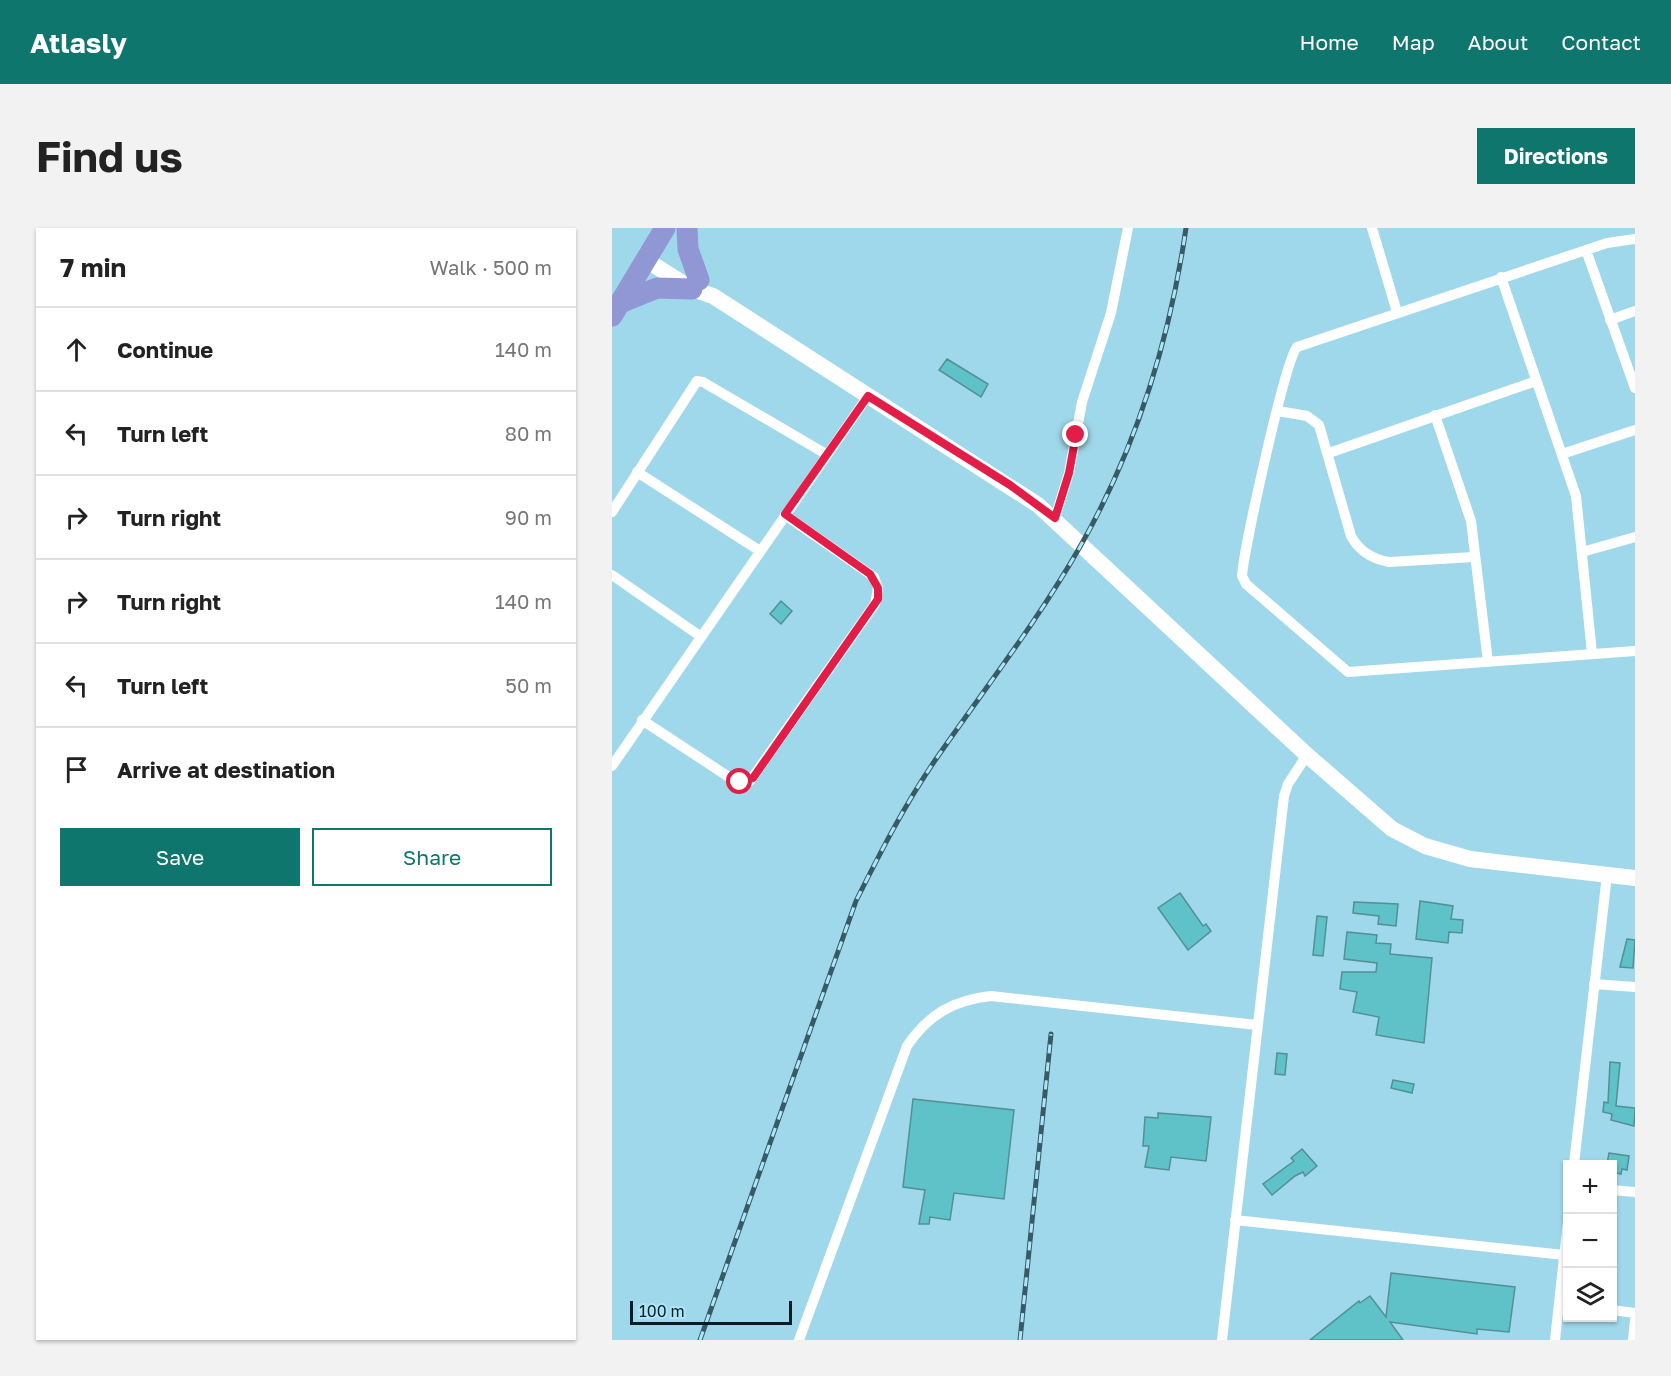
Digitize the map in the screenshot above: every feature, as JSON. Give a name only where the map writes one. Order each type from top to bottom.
[{"type":"highway","points":[[616,309],[665,228]]},
{"type":"highway","points":[[616,309],[657,288],[701,288],[688,249],[687,228]]},
{"type":"street","points":[[1055,518],[1069,473],[1082,402],[1111,313],[1128,228]]},
{"type":"street","points":[[1372,228],[1397,312]]},
{"type":"street","points":[[1635,239],[1607,243],[1297,347],[1292,355],[1278,411],[1242,572],[1244,581],[1346,671],[1635,651]]},
{"type":"street","points":[[1586,250],[1635,388]]},
{"type":"street","points":[[649,256],[1010,485],[1055,518],[1374,816],[1425,846],[1470,859],[1635,878]]},
{"type":"street","points":[[1501,277],[1575,496],[1592,653]]},
{"type":"street","points":[[1610,320],[1635,311]]},
{"type":"street","points":[[612,512],[697,381],[703,382],[826,454]]},
{"type":"street","points":[[1329,453],[1536,381]]},
{"type":"street","points":[[612,766],[868,396]]},
{"type":"street","points":[[1278,411],[1307,416],[1316,421],[1323,430],[1351,536],[1369,555],[1389,562],[1474,557]]},
{"type":"street","points":[[1435,415],[1468,508],[1488,662]]},
{"type":"street","points":[[1562,454],[1635,430]]},
{"type":"street","points":[[636,472],[760,551]]},
{"type":"street","points":[[642,720],[735,781],[750,781],[875,604],[878,588],[874,577],[785,514]]},
{"type":"street","points":[[1582,552],[1635,537]]},
{"type":"street","points":[[612,575],[700,636]]},
{"type":"street","points":[[1222,1340],[1284,796],[1288,784],[1307,755]]},
{"type":"street","points":[[1574,1160],[1607,875]]},
{"type":"street","points":[[1594,984],[1635,987]]},
{"type":"street","points":[[799,1340],[907,1046],[934,1015],[970,998],[991,996],[1257,1025]]},
{"type":"street","points":[[1617,1190],[1635,1192]]},
{"type":"street","points":[[1235,1220],[1563,1255]]},
{"type":"street","points":[[1555,1340],[1563,1303]]},
{"type":"street","points":[[1617,1311],[1635,1313]]},
{"type":"street","points":[[1633,1340],[1635,1320]]},
{"type":"building","points":[[947,359],[988,384],[981,397],[939,370]]},
{"type":"building","points":[[781,601],[792,611],[781,624],[770,614]]},
{"type":"building","points":[[1180,893],[1203,926],[1206,924],[1211,931],[1188,950],[1158,908]]},
{"type":"building","points":[[1420,901],[1453,906],[1451,919],[1463,920],[1462,933],[1449,932],[1448,943],[1416,939]]},
{"type":"building","points":[[1354,902],[1398,904],[1396,926],[1378,924],[1379,916],[1353,913]]},
{"type":"building","points":[[1317,916],[1327,917],[1323,956],[1313,955]]},
{"type":"building","points":[[1347,932],[1377,935],[1376,943],[1391,944],[1390,954],[1432,958],[1424,1043],[1376,1035],[1379,1017],[1353,1012],[1357,992],[1340,989],[1342,972],[1376,972],[1377,963],[1344,959]]},
{"type":"building","points":[[1627,939],[1635,940],[1633,968],[1620,967]]},
{"type":"building","points":[[1277,1053],[1287,1054],[1285,1075],[1275,1074]]},
{"type":"building","points":[[1610,1062],[1620,1063],[1616,1106],[1635,1108],[1634,1126],[1611,1120],[1612,1114],[1603,1112],[1604,1102],[1608,1103]]},
{"type":"building","points":[[1393,1080],[1414,1084],[1412,1093],[1391,1088]]},
{"type":"building","points":[[913,1099],[1014,1110],[1004,1199],[954,1193],[950,1220],[930,1217],[929,1224],[919,1224],[925,1190],[903,1187]]},
{"type":"building","points":[[1158,1113],[1211,1117],[1206,1161],[1171,1157],[1169,1170],[1145,1167],[1149,1146],[1143,1146],[1145,1117],[1158,1118]]},
{"type":"building","points":[[1302,1149],[1317,1166],[1305,1176],[1303,1172],[1295,1176],[1272,1195],[1263,1184],[1294,1161],[1291,1158]]},
{"type":"building","points":[[1609,1153],[1629,1156],[1627,1170],[1622,1169],[1621,1174],[1617,1173],[1617,1160],[1608,1160]]},
{"type":"building","points":[[1391,1273],[1515,1287],[1509,1332],[1477,1329],[1477,1334],[1390,1322],[1403,1340],[1310,1340],[1359,1301],[1360,1303],[1370,1296],[1386,1317]]},
{"type":"railway","points":[[700,1340],[856,901],[914,793],[1064,573],[1101,508],[1118,470],[1134,431],[1160,351],[1171,310],[1186,228]]},
{"type":"railway","points":[[1020,1340],[1051,1034]]},
{"type":"route","points":[[740,782],[744,783],[753,778],[878,599],[878,588],[874,577],[785,514],[868,396],[1010,485],[1055,518],[1069,473],[1076,435]]}]
